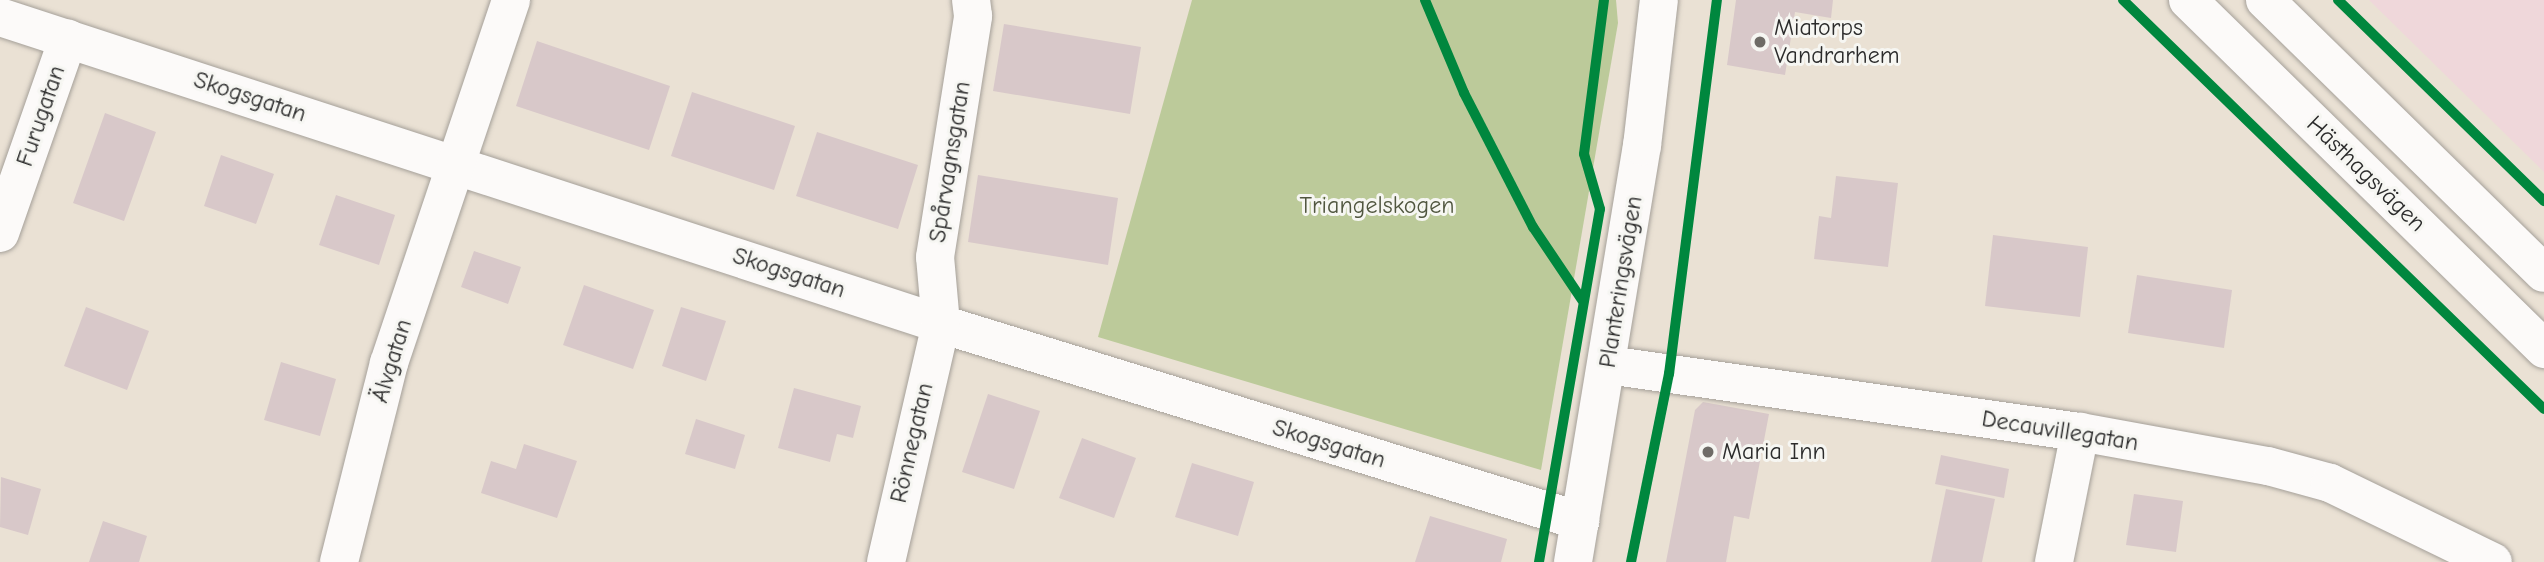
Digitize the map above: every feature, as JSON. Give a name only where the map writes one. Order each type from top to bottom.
[{"type":"street","name":"Älvgatan","points":[[339,562],[389,363],[511,0]]},
{"type":"street","name":"Spårvagnsgatan","points":[[941,324],[935,257],[973,16],[971,0]]},
{"type":"street","name":"Planteringsvägen","points":[[1573,562],[1608,365],[1659,0]]},
{"type":"street","name":"Hästhagsvägen","points":[[2188,0],[2544,349]]},
{"type":"street","points":[[2265,0],[2544,274]]},
{"type":"street","name":"Skogsgatan","points":[[0,17],[941,324],[1580,521]]},
{"type":"street","name":"Furugatan","points":[[0,233],[68,39]]},
{"type":"street","name":"Rönnegatan","points":[[886,562],[941,324]]},
{"type":"street","name":"Decauvillegatan","points":[[1608,365],[2080,432],[2268,466],[2330,483],[2493,562]]},
{"type":"street","points":[[2054,562],[2080,432]]},
{"type":"shaded area","points":[[2369,0],[2544,0],[2544,172],[2542,170]]},
{"type":"green space","name":"Triangelskogen","points":[[1192,0],[1616,0],[1618,23],[1541,470],[1098,337]]},
{"type":"building","name":"Miatorps Vandrarhem","points":[[1736,0],[1833,0],[1831,18],[1795,12],[1785,75],[1727,65]]},
{"type":"building","points":[[1004,24],[1141,47],[1130,114],[993,91]]},
{"type":"building","points":[[537,41],[670,86],[649,150],[516,106]]},
{"type":"building","points":[[692,92],[795,126],[774,190],[671,156]]},
{"type":"building","points":[[105,113],[156,132],[124,221],[73,203]]},
{"type":"building","points":[[817,132],[918,165],[898,229],[796,196]]},
{"type":"building","points":[[221,155],[274,174],[256,224],[204,206]]},
{"type":"building","points":[[978,175],[1118,198],[1108,265],[968,242]]},
{"type":"building","points":[[1836,176],[1898,183],[1888,267],[1814,259],[1819,216],[1831,218]]},
{"type":"building","points":[[336,195],[395,215],[379,265],[319,245]]},
{"type":"building","points":[[1993,235],[2088,247],[2080,317],[1985,306]]},
{"type":"building","points":[[474,251],[521,267],[508,304],[461,287]]},
{"type":"building","points":[[2137,275],[2232,290],[2224,348],[2128,333]]},
{"type":"building","points":[[584,285],[654,310],[633,369],[563,345]]},
{"type":"building","points":[[86,307],[149,331],[127,390],[64,366]]},
{"type":"building","points":[[681,307],[726,321],[706,381],[662,366]]},
{"type":"building","points":[[281,362],[336,379],[320,436],[264,420]]},
{"type":"building","points":[[794,388],[861,406],[853,438],[837,434],[830,462],[778,448]]},
{"type":"building","points":[[988,394],[1040,411],[1014,489],[962,472]]},
{"type":"building","points":[[1703,402],[1769,414],[1749,519],[1734,516],[1726,562],[1666,562],[1695,410]]},
{"type":"building","points":[[696,419],[745,435],[735,469],[685,454]]},
{"type":"building","points":[[1082,438],[1136,458],[1114,518],[1059,498]]},
{"type":"building","points":[[524,444],[577,461],[557,518],[481,493],[491,461],[516,469]]},
{"type":"building","points":[[1941,455],[2009,469],[2004,498],[1935,484]]},
{"type":"building","points":[[1192,463],[1254,482],[1238,536],[1175,517]]},
{"type":"building","points":[[1,477],[41,489],[28,535],[0,527]]},
{"type":"building","points":[[1946,489],[1995,499],[1982,562],[1931,562]]},
{"type":"building","points":[[2134,494],[2183,501],[2176,552],[2126,545]]},
{"type":"building","points":[[1430,516],[1507,539],[1501,562],[1415,562]]},
{"type":"building","points":[[103,521],[147,536],[139,562],[89,562]]},
{"type":"cycle path","points":[[1425,0],[1464,93],[1533,227],[1582,300]]},
{"type":"cycle path","points":[[1539,562],[1600,209],[1584,154],[1604,0]]},
{"type":"cycle path","points":[[1631,562],[1669,374],[1717,0]]},
{"type":"cycle path","points":[[2123,0],[2544,409]]},
{"type":"cycle path","points":[[2338,0],[2544,201]]},
{"type":"place","name":"Miatorps Vandrarhem","points":[[1760,42]]},
{"type":"place","name":"Maria Inn","points":[[1708,452]]}]
